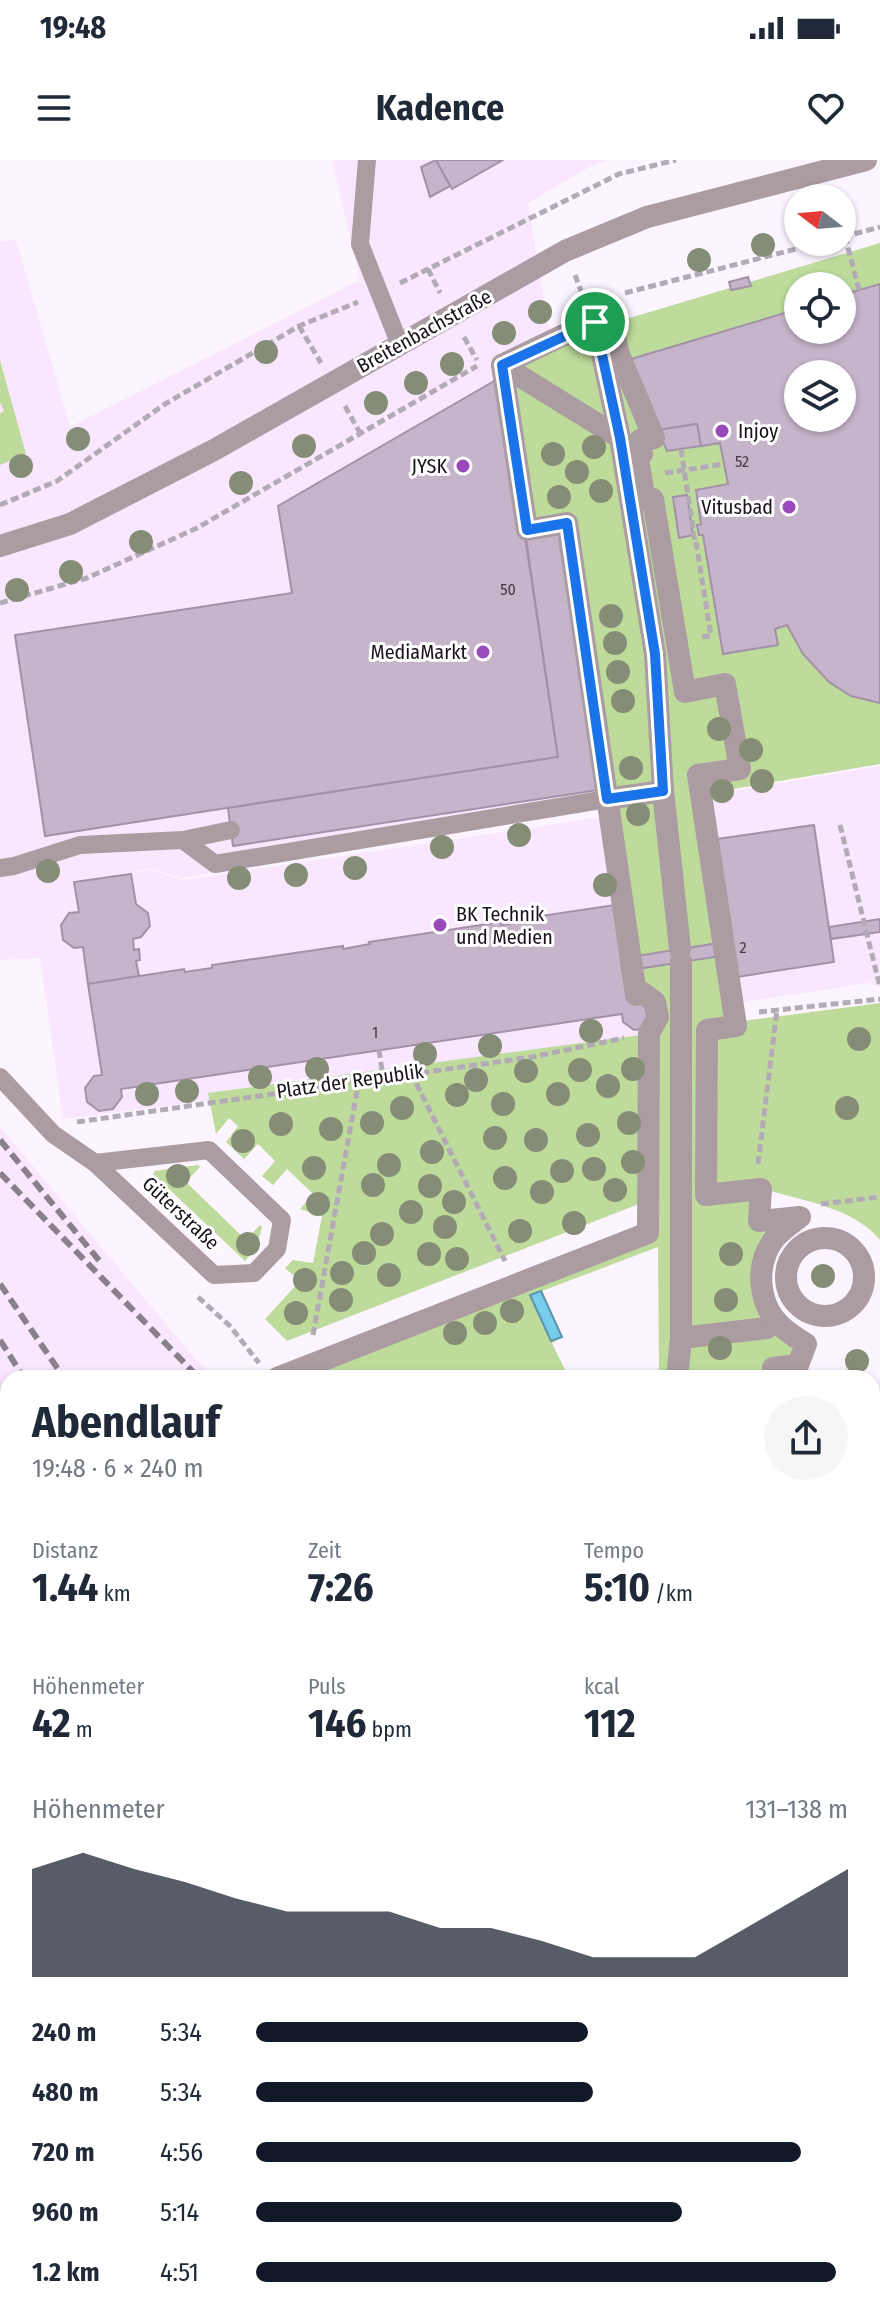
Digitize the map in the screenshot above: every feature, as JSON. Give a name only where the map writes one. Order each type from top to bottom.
[{"type":"street","name":"Breitenbachstraße","points":[[0,546],[70,524],[214,450],[565,251],[647,217],[866,160]]},
{"type":"street","points":[[491,364],[612,316],[618,352],[654,438],[640,440],[642,454],[637,454],[645,500],[653,499],[685,692],[725,684],[740,769],[698,775],[736,1026],[707,1030],[706,1195],[761,1189],[759,1221],[800,1217],[776,1236],[767,1251],[762,1269],[762,1290],[777,1323],[806,1344],[798,1365],[773,1370]]},
{"type":"street","points":[[595,322],[620,438],[655,654],[663,791],[680,956],[681,1338],[678,1370]]},
{"type":"street","points":[[491,364],[620,438]]},
{"type":"street","points":[[297,1370],[648,1233],[649,1033],[658,1017],[655,1002],[643,993],[636,995],[604,800],[567,523],[527,530],[491,364]]},
{"type":"street","points":[[604,800],[663,791]]},
{"type":"street","points":[[681,1027],[734,1015]]},
{"type":"street","points":[[681,1338],[767,1328]]},
{"type":"lane","points":[[367,160],[360,244],[400,345]]},
{"type":"lane","points":[[183,840],[215,864],[604,800]]},
{"type":"lane","points":[[0,868],[80,845],[183,840],[231,830]]},
{"type":"lane","name":"Güterstraße","points":[[0,1077],[53,1134],[95,1163],[214,1275],[254,1273],[277,1249],[282,1220],[209,1150],[95,1163]]},
{"type":"path","points":[[0,505],[57,481],[165,404],[299,326],[380,293],[619,174],[676,160]]},
{"type":"path","points":[[856,233],[880,227]]},
{"type":"path","points":[[565,251],[595,322]]},
{"type":"path","points":[[615,295],[784,252]]},
{"type":"path","points":[[849,256],[859,290]]},
{"type":"path","points":[[0,603],[87,578],[197,528],[491,364]]},
{"type":"path","points":[[681,449],[696,531],[711,636],[704,637],[689,544],[696,542]]},
{"type":"path","points":[[673,472],[724,464]]},
{"type":"path","points":[[840,825],[880,987]]},
{"type":"path","points":[[734,1015],[880,999]]},
{"type":"path","points":[[755,1189],[777,1010]]},
{"type":"path","name":"Platz der Republik","points":[[53,1134],[81,1120],[532,1057],[649,1033]]},
{"type":"path","points":[[379,1050],[383,1077]]},
{"type":"path","points":[[411,1073],[506,1263]]},
{"type":"path","points":[[312,1337],[359,1080]]},
{"type":"shaded area","points":[[332,160],[609,160],[591,166],[528,203],[627,804],[182,878],[151,869],[73,881],[151,870],[183,880],[629,813],[704,796],[880,766],[880,987],[868,983],[660,1015],[649,1044],[63,1119],[40,958],[0,960],[0,242],[16,239],[70,427],[360,280]]},
{"type":"shaded area","points":[[0,1127],[207,1370],[0,1370]]},
{"type":"green space","points":[[880,243],[880,764],[704,794],[736,1022],[880,1003],[880,1240],[857,1220],[843,1213],[767,1190],[760,1211],[790,1225],[762,1290],[806,1344],[782,1370],[659,1370],[658,1247],[542,1291],[563,1337],[552,1343],[565,1370],[297,1370],[648,1233],[644,1202],[287,1341],[265,1319],[300,1281],[285,1268],[293,1260],[313,1263],[322,1216],[300,1209],[313,1194],[287,1169],[273,1185],[262,1176],[275,1161],[258,1144],[244,1159],[226,1142],[238,1126],[229,1118],[216,1134],[208,1093],[648,1034],[567,524],[527,530],[502,365],[623,320],[837,256],[856,256],[856,250]]},
{"type":"green space","points":[[0,360],[26,454],[0,465],[0,413],[4,411],[0,402]]},
{"type":"green space","points":[[200,1167],[186,1182],[246,1240],[260,1225],[262,1227],[256,1248],[245,1261],[153,1174],[155,1171]]},
{"type":"water","points":[[541,1291],[562,1337],[551,1341],[530,1295]]},
{"type":"building","points":[[436,160],[450,186],[430,197],[421,167]]},
{"type":"building","points":[[436,160],[503,160],[452,189]]},
{"type":"building","points":[[748,277],[751,286],[731,290],[729,282]]},
{"type":"building","name":"Vitusbad","points":[[880,284],[880,703],[851,696],[829,682],[803,654],[787,625],[775,629],[778,645],[723,654],[703,535],[699,535],[697,525],[701,524],[696,490],[728,484],[720,443],[701,446],[697,424],[658,430],[628,360],[784,313],[784,344],[856,344],[856,291]]},
{"type":"building","points":[[501,377],[558,757],[45,836],[15,635],[292,593],[278,506]]},
{"type":"building","points":[[697,424],[701,446],[667,451],[658,430]]},
{"type":"building","points":[[687,495],[693,535],[679,538],[673,497]]},
{"type":"building","points":[[564,526],[605,789],[233,846],[228,808],[558,757],[525,532]]},
{"type":"building","points":[[814,825],[834,962],[730,978],[709,840]]},
{"type":"building","points":[[131,874],[136,904],[148,913],[150,926],[141,937],[133,939],[134,950],[139,949],[140,960],[136,961],[139,976],[88,984],[83,947],[74,948],[63,940],[61,925],[69,913],[79,912],[74,882]]},
{"type":"building","points":[[621,904],[649,1028],[634,1030],[623,1022],[622,1014],[121,1089],[122,1097],[113,1109],[99,1111],[87,1102],[85,1088],[94,1076],[102,1075],[88,984],[184,969],[185,972],[212,968],[212,965],[343,946],[343,949],[369,942],[500,922],[501,925],[527,921],[527,918]]},
{"type":"building","points":[[880,919],[880,932],[831,939],[829,927]]},
{"type":"building","points":[[725,942],[727,955],[631,970],[630,957]]},
{"type":"railway","points":[[0,1140],[102,1264]]},
{"type":"railway","points":[[0,1173],[191,1370]]},
{"type":"railway","points":[[0,1284],[59,1370]]},
{"type":"railway","points":[[0,1340],[19,1370]]},
{"type":"place","name":"Injoy","points":[[722,431]]},
{"type":"place","name":"JYSK","points":[[463,466]]},
{"type":"place","name":"Vitusbad","points":[[789,507]]},
{"type":"place","name":"MediaMarkt","points":[[483,652]]},
{"type":"place","name":"BK Technik und Medien","points":[[440,925]]},
{"type":"route","points":[[595,322],[620,438],[655,654],[663,791],[607,799],[567,523],[527,530],[502,365],[595,322]]}]
